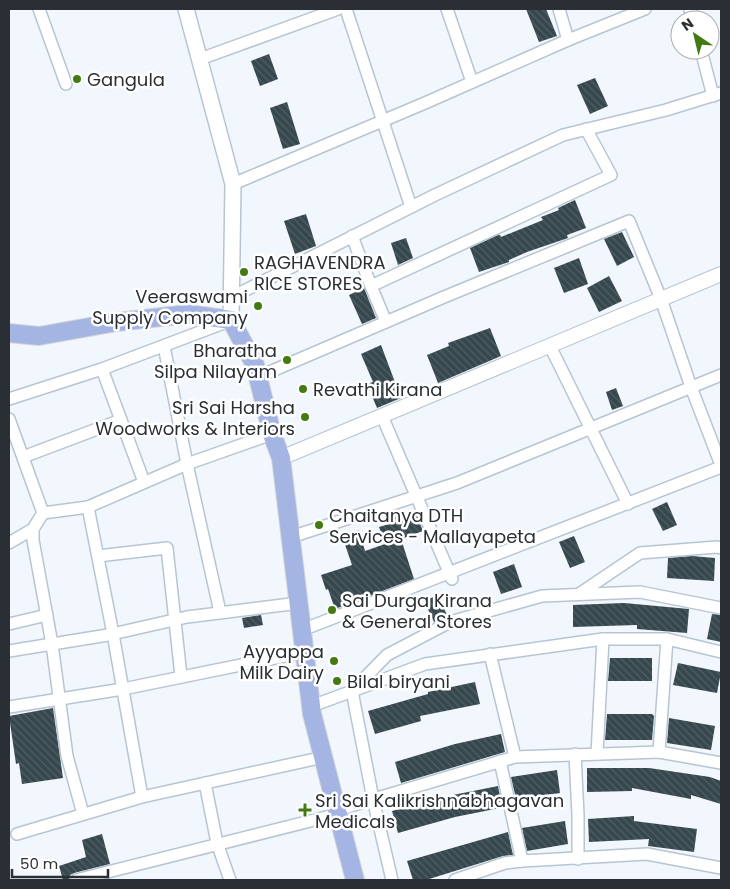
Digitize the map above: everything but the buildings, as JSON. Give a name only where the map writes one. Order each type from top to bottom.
[{"type":"main road","points":[[186,9],[233,184],[231,320],[255,364],[272,434],[281,458],[312,706],[355,880]]},
{"type":"main road","points":[[9,333],[39,336],[117,322],[188,314],[231,320]]},
{"type":"street","points":[[39,9],[66,84]]},
{"type":"street","points":[[200,59],[338,9]]},
{"type":"street","points":[[346,9],[410,207]]},
{"type":"street","points":[[447,9],[472,82]]},
{"type":"street","points":[[559,9],[568,40]]},
{"type":"street","points":[[233,184],[568,40],[645,9]]},
{"type":"street","points":[[232,297],[410,207],[563,135],[666,110],[717,94],[705,60]]},
{"type":"street","points":[[371,286],[611,175],[586,129]]},
{"type":"street","points":[[258,377],[629,221],[661,299],[691,387],[721,466],[450,576],[302,630]]},
{"type":"street","points":[[352,236],[386,322]]},
{"type":"street","points":[[281,458],[721,274]]},
{"type":"street","points":[[9,399],[102,369],[231,320]]},
{"type":"street","points":[[164,346],[187,464],[220,612]]},
{"type":"street","points":[[550,346],[628,504]]},
{"type":"street","points":[[102,369],[144,482]]},
{"type":"street","points":[[290,537],[456,483],[721,374]]},
{"type":"street","points":[[382,416],[450,576]]},
{"type":"street","points":[[9,419],[42,513],[33,529],[33,540],[52,644],[67,756],[83,814]]},
{"type":"street","points":[[23,457],[121,420]]},
{"type":"street","points":[[42,513],[88,507],[187,464],[272,434]]},
{"type":"street","points":[[88,507],[142,797]]},
{"type":"street","points":[[9,543],[33,529]]},
{"type":"street","points":[[98,556],[166,548],[176,619],[181,676]]},
{"type":"street","points":[[579,594],[640,553],[721,548]]},
{"type":"street","points":[[352,691],[387,655],[450,622],[542,596],[640,592],[721,608]]},
{"type":"street","points":[[9,651],[113,634],[176,619],[299,603]]},
{"type":"street","points":[[9,624],[47,615]]},
{"type":"street","points":[[312,706],[425,664],[602,639],[667,639],[721,652]]},
{"type":"street","points":[[597,754],[602,639]]},
{"type":"street","points":[[659,752],[667,639]]},
{"type":"street","points":[[9,707],[123,689],[305,652]]},
{"type":"street","points":[[490,654],[515,757]]},
{"type":"street","points":[[352,691],[373,799],[392,880]]},
{"type":"street","points":[[76,880],[337,812],[373,799],[515,757],[659,752],[721,763]]},
{"type":"street","points":[[575,754],[578,859]]},
{"type":"street","points":[[17,834],[142,797],[324,757]]},
{"type":"street","points":[[500,761],[522,861]]},
{"type":"street","points":[[205,783],[217,843],[230,880]]},
{"type":"street","points":[[454,880],[506,863],[647,854],[721,868]]},
{"type":"place","name":"Gangula","points":[[77,79]]},
{"type":"place","name":"RAGHAVENDRA RICE STORES","points":[[244,272]]},
{"type":"place","name":"Veeraswami Supply Company","points":[[258,306]]},
{"type":"place","name":"Bharatha Silpa Nilayam","points":[[287,360]]},
{"type":"place","name":"Revathi Kirana","points":[[303,389]]},
{"type":"place","name":"Sri Sai Harsha Woodworks & Interiors","points":[[305,417]]},
{"type":"place","name":"Chaitanya DTH Services - Mallayapeta","points":[[319,525]]},
{"type":"place","name":"Sai Durga Kirana & General Stores","points":[[332,610]]},
{"type":"place","name":"Ayyappa Milk Dairy","points":[[334,661]]},
{"type":"place","name":"Bilal biryani","points":[[337,681]]},
{"type":"place","name":"Sri Sai Kalikrishnabhagavan Medicals","points":[[305,810]]}]
